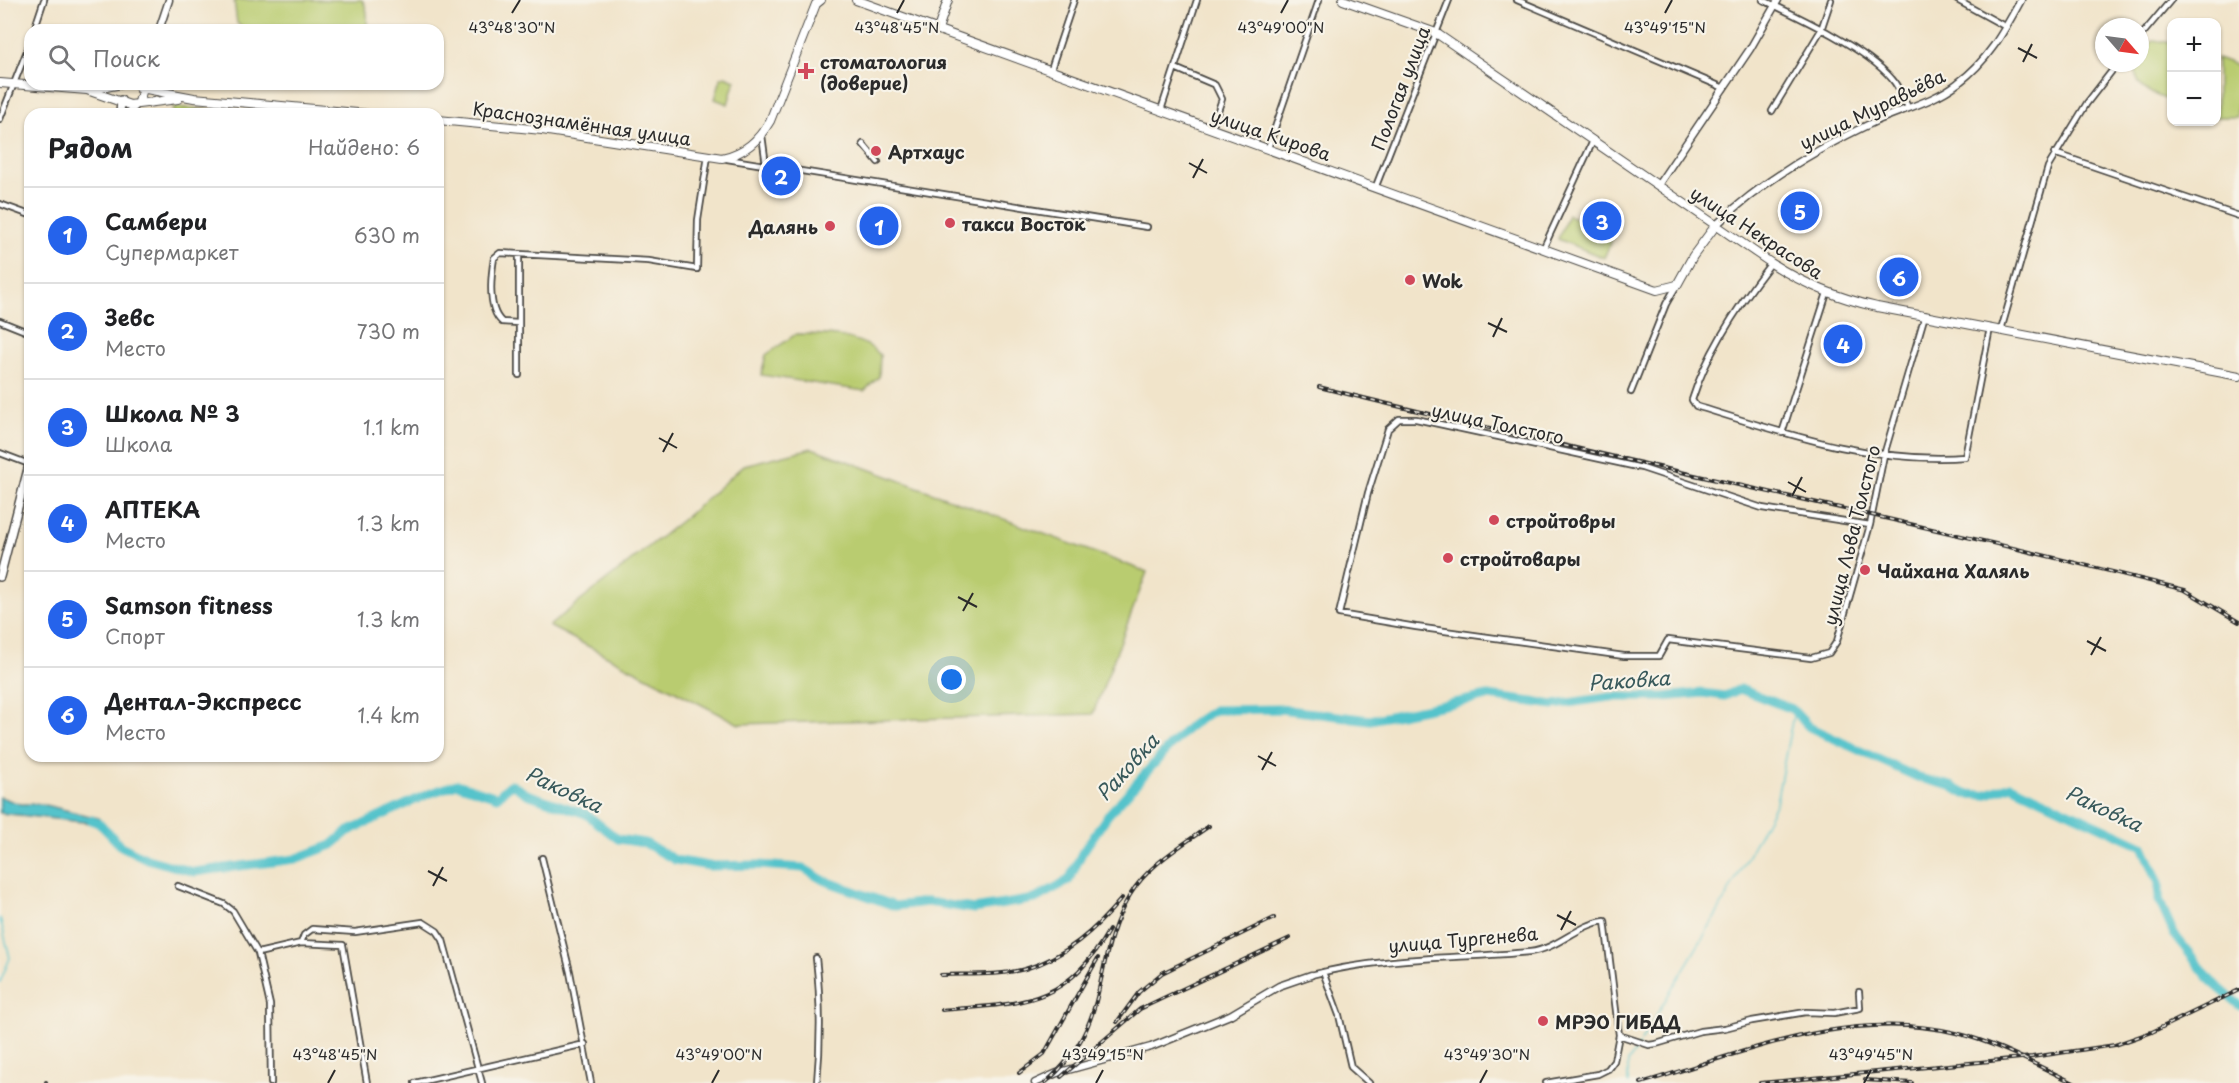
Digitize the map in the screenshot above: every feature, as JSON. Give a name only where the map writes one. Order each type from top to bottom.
[{"type":"highway","name":"улица Кирова","points":[[856,0],[1376,186],[1657,290],[1677,285]]},
{"type":"highway","points":[[938,29],[948,0]]},
{"type":"highway","name":"улица Некрасова","points":[[1343,0],[1436,33],[1771,263],[1799,281],[1827,293],[1854,302],[2239,376]]},
{"type":"highway","points":[[762,135],[777,105],[818,1]]},
{"type":"highway","points":[[0,82],[24,86]]},
{"type":"highway","points":[[87,90],[130,105],[139,102],[194,98]]},
{"type":"highway","points":[[121,90],[121,100]]},
{"type":"highway","points":[[139,102],[142,95],[141,90]]},
{"type":"highway","points":[[161,90],[194,98],[303,108]]},
{"type":"highway","name":"Краснознамённая улица","points":[[444,121],[542,130],[722,158],[737,154],[762,135]]},
{"type":"highway","points":[[1677,285],[1716,225]]},
{"type":"main road","points":[[120,108],[121,100]]},
{"type":"main road","points":[[133,108],[139,102]]},
{"type":"main road","points":[[0,576],[24,486]]},
{"type":"street","points":[[36,24],[44,0]]},
{"type":"street","points":[[161,24],[170,0]]},
{"type":"street","points":[[1051,69],[1074,0]]},
{"type":"street","points":[[1161,110],[1197,0]]},
{"type":"street","points":[[1268,148],[1319,0]]},
{"type":"street","name":"Пологая улица","points":[[1376,186],[1449,0]]},
{"type":"street","points":[[1517,0],[1724,88]]},
{"type":"street","points":[[1763,0],[1777,3],[1880,67],[1894,81],[1908,107]]},
{"type":"street","points":[[1772,111],[1821,30],[1831,0]]},
{"type":"street","points":[[1957,0],[2006,27]]},
{"type":"street","name":"улица Муравьёва","points":[[1716,225],[1738,206],[1816,151],[1958,83],[1991,52],[2021,0]]},
{"type":"street","points":[[2149,26],[2171,0]]},
{"type":"street","points":[[1659,185],[1777,3]]},
{"type":"street","points":[[0,119],[24,58]]},
{"type":"street","points":[[1175,68],[1215,85],[1222,99],[1212,128]]},
{"type":"street","points":[[2001,330],[2022,252],[2054,153],[2111,72]]},
{"type":"street","points":[[762,135],[766,165]]},
{"type":"street","points":[[1544,247],[1593,141]]},
{"type":"street","points":[[863,144],[878,162]]},
{"type":"street","points":[[2054,153],[2239,216]]},
{"type":"street","points":[[518,322],[502,322],[498,318],[493,303],[492,270],[494,258],[500,253],[648,261],[697,269],[698,220],[708,156]]},
{"type":"street","name":"Краснознамённая улица","points":[[722,158],[1147,227]]},
{"type":"street","points":[[0,204],[24,213]]},
{"type":"street","points":[[519,255],[519,375]]},
{"type":"street","points":[[1771,263],[1749,293],[1702,375],[1692,400],[1696,406],[1782,433],[1862,453],[1965,457],[1990,328]]},
{"type":"street","points":[[1631,392],[1666,304],[1677,285]]},
{"type":"street","points":[[1782,433],[1827,293]]},
{"type":"street","name":"улица Льва Толстого","points":[[1339,614],[1624,656],[1659,656],[1668,640],[1819,657],[1829,653],[1837,641],[1870,525],[1884,455],[1925,315]]},
{"type":"street","points":[[0,321],[24,331]]},
{"type":"street","name":"улица Толстого","points":[[1339,614],[1368,493],[1388,429],[1399,419],[1416,419],[1632,466],[1762,508],[1870,525]]},
{"type":"street","points":[[0,453],[24,461]]},
{"type":"street","points":[[542,858],[570,972],[591,1083]]},
{"type":"street","points":[[178,886],[224,904],[233,911],[258,953],[270,1005],[271,1083]]},
{"type":"street","name":"улица Тургенева","points":[[1035,1083],[1057,1073],[1151,1047],[1230,1015],[1279,986],[1311,975],[1382,961],[1529,952],[1559,942],[1593,923],[1605,921],[1619,1035]]},
{"type":"street","points":[[301,943],[304,935],[312,929],[355,932],[423,922],[430,925],[443,940],[482,1083]]},
{"type":"street","points":[[258,953],[301,943],[343,945],[367,1083]]},
{"type":"street","points":[[816,958],[821,996],[822,1040],[817,1083]]},
{"type":"street","points":[[1323,972],[1339,1015],[1351,1067],[1369,1083]]},
{"type":"street","points":[[1546,1083],[1598,1074],[1608,1070],[1614,1061],[1619,1035],[1649,1045],[1700,1031],[1752,1021],[1806,1012],[1849,1011],[1860,1008],[1859,992]]},
{"type":"street","points":[[415,1083],[585,1044]]},
{"type":"green space","points":[[234,0],[362,0],[367,11],[366,24],[237,23]]},
{"type":"green space","points":[[2154,40],[2167,42],[2167,100],[2150,93],[2140,85],[2137,79],[2136,72],[2149,72],[2149,44]]},
{"type":"green space","points":[[2221,59],[2239,66],[2237,117],[2221,117]]},
{"type":"green space","points":[[725,76],[735,80],[728,104],[715,99],[721,78]]},
{"type":"green space","points":[[1568,215],[1614,234],[1604,258],[1558,239]]},
{"type":"green space","points":[[796,334],[817,334],[852,339],[872,348],[880,355],[879,377],[864,391],[761,375],[766,355]]},
{"type":"green space","points":[[812,448],[1147,572],[1093,714],[739,724],[549,626],[686,517],[744,465]]},
{"type":"water","points":[[0,797],[20,804],[41,804],[99,818],[100,824],[0,813]]},
{"type":"waterway","name":"Раковка","points":[[91,820],[100,824],[121,846],[147,859],[194,872],[295,859],[332,845],[347,832],[428,794],[457,784],[497,797],[511,784],[527,794],[586,814],[618,839],[645,843],[675,860],[709,866],[758,865],[803,868],[823,880],[895,906],[927,902],[974,909],[1035,899],[1069,880],[1082,853],[1108,815],[1191,725],[1214,710],[1280,709],[1370,720],[1488,696],[1554,705],[1610,697],[1664,697],[1703,693],[1725,696],[1740,689],[1792,709],[1809,727],[1919,778],[1951,786],[1965,794],[1985,795],[2011,785],[2143,846],[2159,883],[2159,900],[2174,934],[2211,981],[2239,1005]]},
{"type":"waterway","points":[[1641,1041],[1718,912],[1776,803],[1794,711]]},
{"type":"waterway","points":[[0,918],[10,958],[0,982]]},
{"type":"waterway","points":[[1628,1083],[1628,1062],[1639,1045]]},
{"type":"railway","points":[[1319,387],[2185,590],[2239,622]]},
{"type":"railway","points":[[1045,1083],[1067,1060],[1082,1038],[1092,1015],[1117,920],[1137,884],[1156,865],[1209,826]]},
{"type":"railway","points":[[941,975],[1005,973],[1040,964],[1079,941],[1122,898]]},
{"type":"railway","points":[[1117,1022],[1139,992],[1162,973],[1274,918]]},
{"type":"railway","points":[[942,1010],[1018,1002],[1058,987],[1076,974],[1109,930]]},
{"type":"railway","points":[[1061,1077],[1140,1009],[1290,938]]},
{"type":"railway","points":[[1019,1073],[1044,1054],[1098,958]]},
{"type":"railway","points":[[1760,1083],[2032,1057],[2115,1045],[2152,1032],[2239,990]]},
{"type":"railway","points":[[1641,1083],[1797,1037],[1836,1029],[1876,1026],[1916,1026],[1971,1037],[2016,1055],[2074,1083]]},
{"type":"railway","points":[[1865,1080],[1912,1083]]},
{"type":"place","name":"стоматология (доверие)","points":[[806,71]]},
{"type":"place","name":"Артхаус","points":[[876,151]]},
{"type":"place","name":"Зевс","points":[[781,176]]},
{"type":"place","name":"Samson fitness","points":[[1800,211]]},
{"type":"place","name":"Школа № 3","points":[[1602,221]]},
{"type":"place","name":"такси Восток","points":[[950,223]]},
{"type":"place","name":"Далянь","points":[[830,226]]},
{"type":"place","name":"Самбери","points":[[879,226]]},
{"type":"place","name":"Дентал-Экспресс","points":[[1899,277]]},
{"type":"place","name":"Wok","points":[[1410,280]]},
{"type":"place","name":"АПТЕКА","points":[[1843,344]]},
{"type":"place","name":"стройтовры","points":[[1494,520]]},
{"type":"place","name":"стройтовары","points":[[1448,558]]},
{"type":"place","name":"Чайхана Халяль","points":[[1865,570]]},
{"type":"place","name":"МРЭО ГИБДД","points":[[1543,1021]]}]
